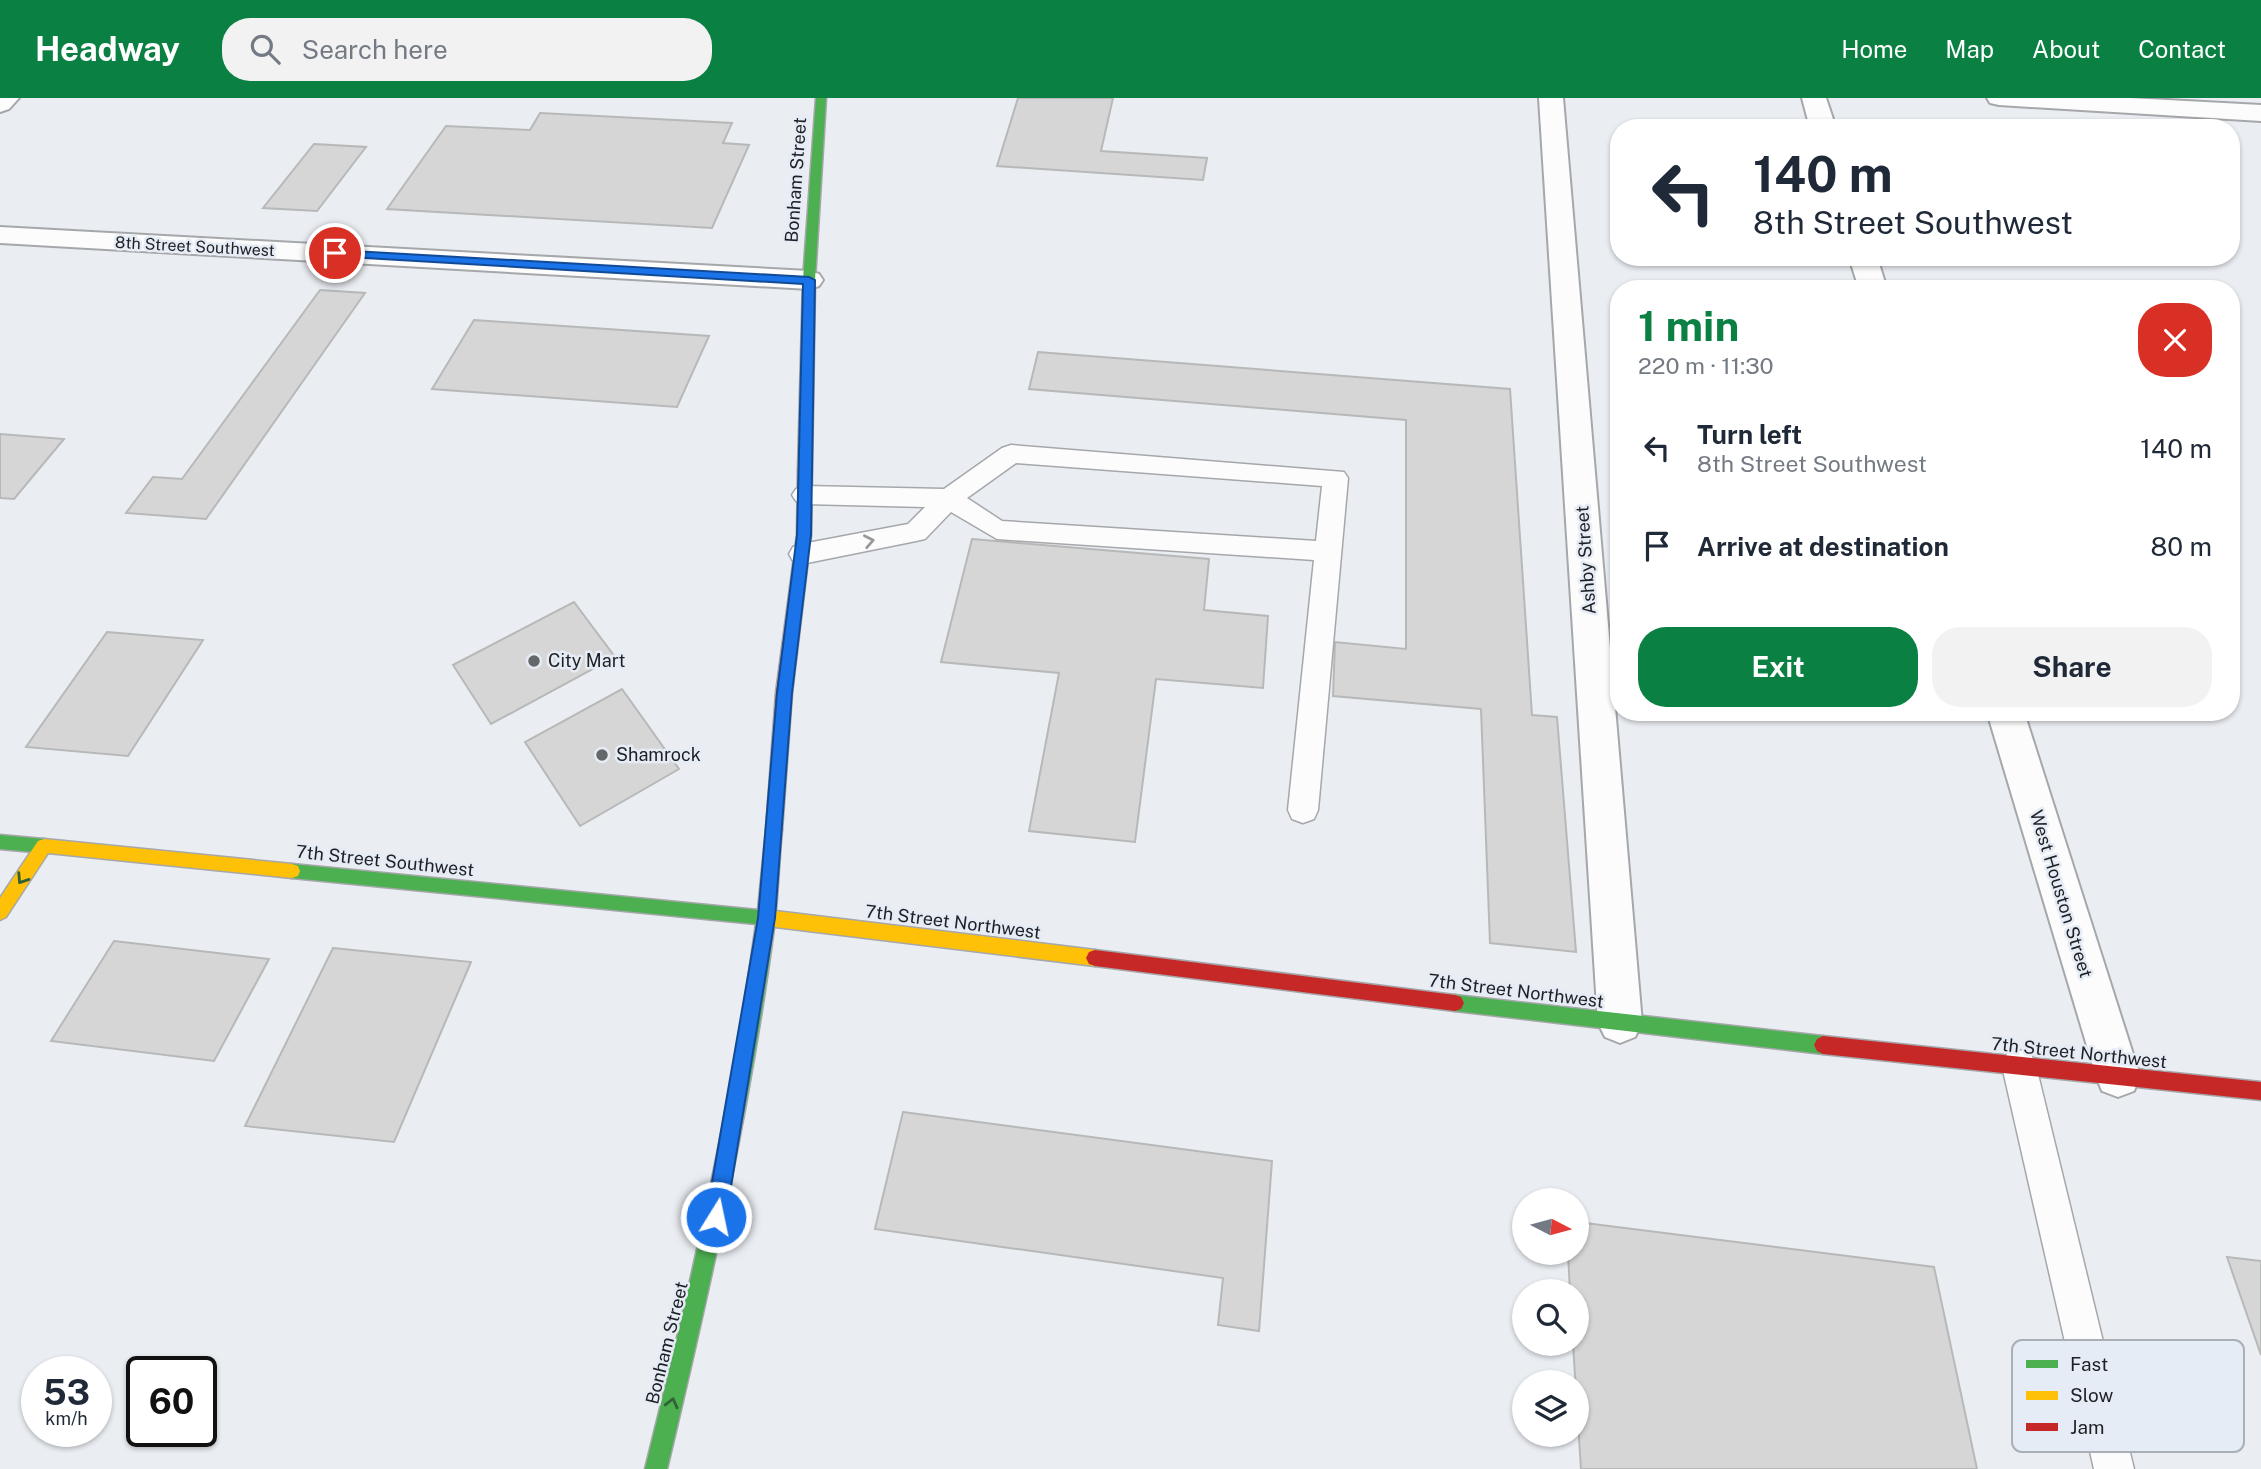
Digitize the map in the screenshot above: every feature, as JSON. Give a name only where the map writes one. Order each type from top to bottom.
[{"type":"main road","name":"Bonham Street","points":[[656,1469],[711,1245],[767,918],[784,693],[802,554],[809,280],[821,98]]},
{"type":"main road","name":"7th Street Southwest","points":[[0,842],[767,918]]},
{"type":"main road","points":[[0,912],[44,846]]},
{"type":"main road","name":"7th Street Northwest","points":[[767,918],[1620,1023],[2261,1091]]},
{"type":"street","name":"Ashby Street","points":[[1552,98],[1620,1023]]},
{"type":"street","points":[[1814,98],[1820,119]]},
{"type":"street","points":[[1999,98],[2261,113]]},
{"type":"street","name":"8th Street Southwest","points":[[0,235],[809,280]]},
{"type":"street","name":"West Houston Street","points":[[2008,721],[2118,1076]]},
{"type":"lane","points":[[802,554],[916,532],[949,498],[1011,454],[1335,478],[1303,810]]},
{"type":"lane","points":[[805,495],[949,498],[997,530],[1328,551]]},
{"type":"lane","points":[[2019,1066],[2084,1340]]},
{"type":"building","points":[[1018,98],[1113,98],[1101,151],[1207,158],[1203,180],[997,166]]},
{"type":"building","points":[[540,113],[732,123],[723,143],[749,145],[712,228],[387,209],[446,126],[530,130]]},
{"type":"building","points":[[314,144],[366,147],[317,211],[263,208]]},
{"type":"building","points":[[320,290],[365,293],[206,519],[126,513],[153,477],[182,479]]},
{"type":"building","points":[[474,320],[709,336],[677,407],[432,389]]},
{"type":"building","points":[[1038,352],[1510,389],[1532,715],[1557,717],[1576,952],[1490,943],[1481,709],[1333,696],[1335,642],[1406,649],[1406,420],[1029,389]]},
{"type":"building","points":[[0,434],[64,439],[14,499],[0,498]]},
{"type":"building","points":[[972,539],[1209,559],[1204,610],[1268,616],[1263,688],[1156,679],[1135,842],[1029,831],[1059,673],[941,662]]},
{"type":"building","name":"City Mart","points":[[574,602],[615,657],[491,724],[453,665]]},
{"type":"building","points":[[107,632],[203,640],[128,756],[26,747]]},
{"type":"building","name":"Shamrock","points":[[622,689],[679,769],[580,826],[525,742]]},
{"type":"building","points":[[114,941],[269,959],[214,1061],[51,1041]]},
{"type":"building","points":[[333,948],[471,962],[394,1142],[245,1126]]},
{"type":"building","points":[[903,1112],[1272,1161],[1259,1331],[1218,1325],[1223,1278],[875,1229]]},
{"type":"building","points":[[1589,1224],[1934,1267],[1977,1469],[1581,1469],[1580,1447],[1589,1447],[1589,1370],[1575,1370],[1574,1356],[1589,1356],[1589,1279],[1569,1279],[1569,1265],[1589,1265]]},
{"type":"building","points":[[2227,1257],[2261,1261],[2261,1355]]},
{"type":"traffic: fast","points":[[805,471],[809,280],[821,98]]},
{"type":"traffic: fast","points":[[656,1469],[712,1231],[743,1072],[756,991],[774,830]]},
{"type":"traffic: fast","points":[[0,842],[44,846]]},
{"type":"traffic: fast","points":[[292,871],[767,918]]},
{"type":"traffic: fast","points":[[1455,1003],[1823,1045]]},
{"type":"traffic: slow","points":[[0,912],[44,846],[292,871]]},
{"type":"traffic: slow","points":[[767,918],[1095,958]]},
{"type":"traffic: jam","points":[[774,830],[784,693],[804,535],[805,471]]},
{"type":"traffic: jam","points":[[1095,958],[1455,1003]]},
{"type":"traffic: jam","points":[[1823,1045],[2261,1091]]},
{"type":"place","name":"City Mart","points":[[534,661]]},
{"type":"place","name":"Shamrock","points":[[602,755]]},
{"type":"route","points":[[335,253],[809,280],[804,535],[784,693],[767,918],[716,1217]]}]
